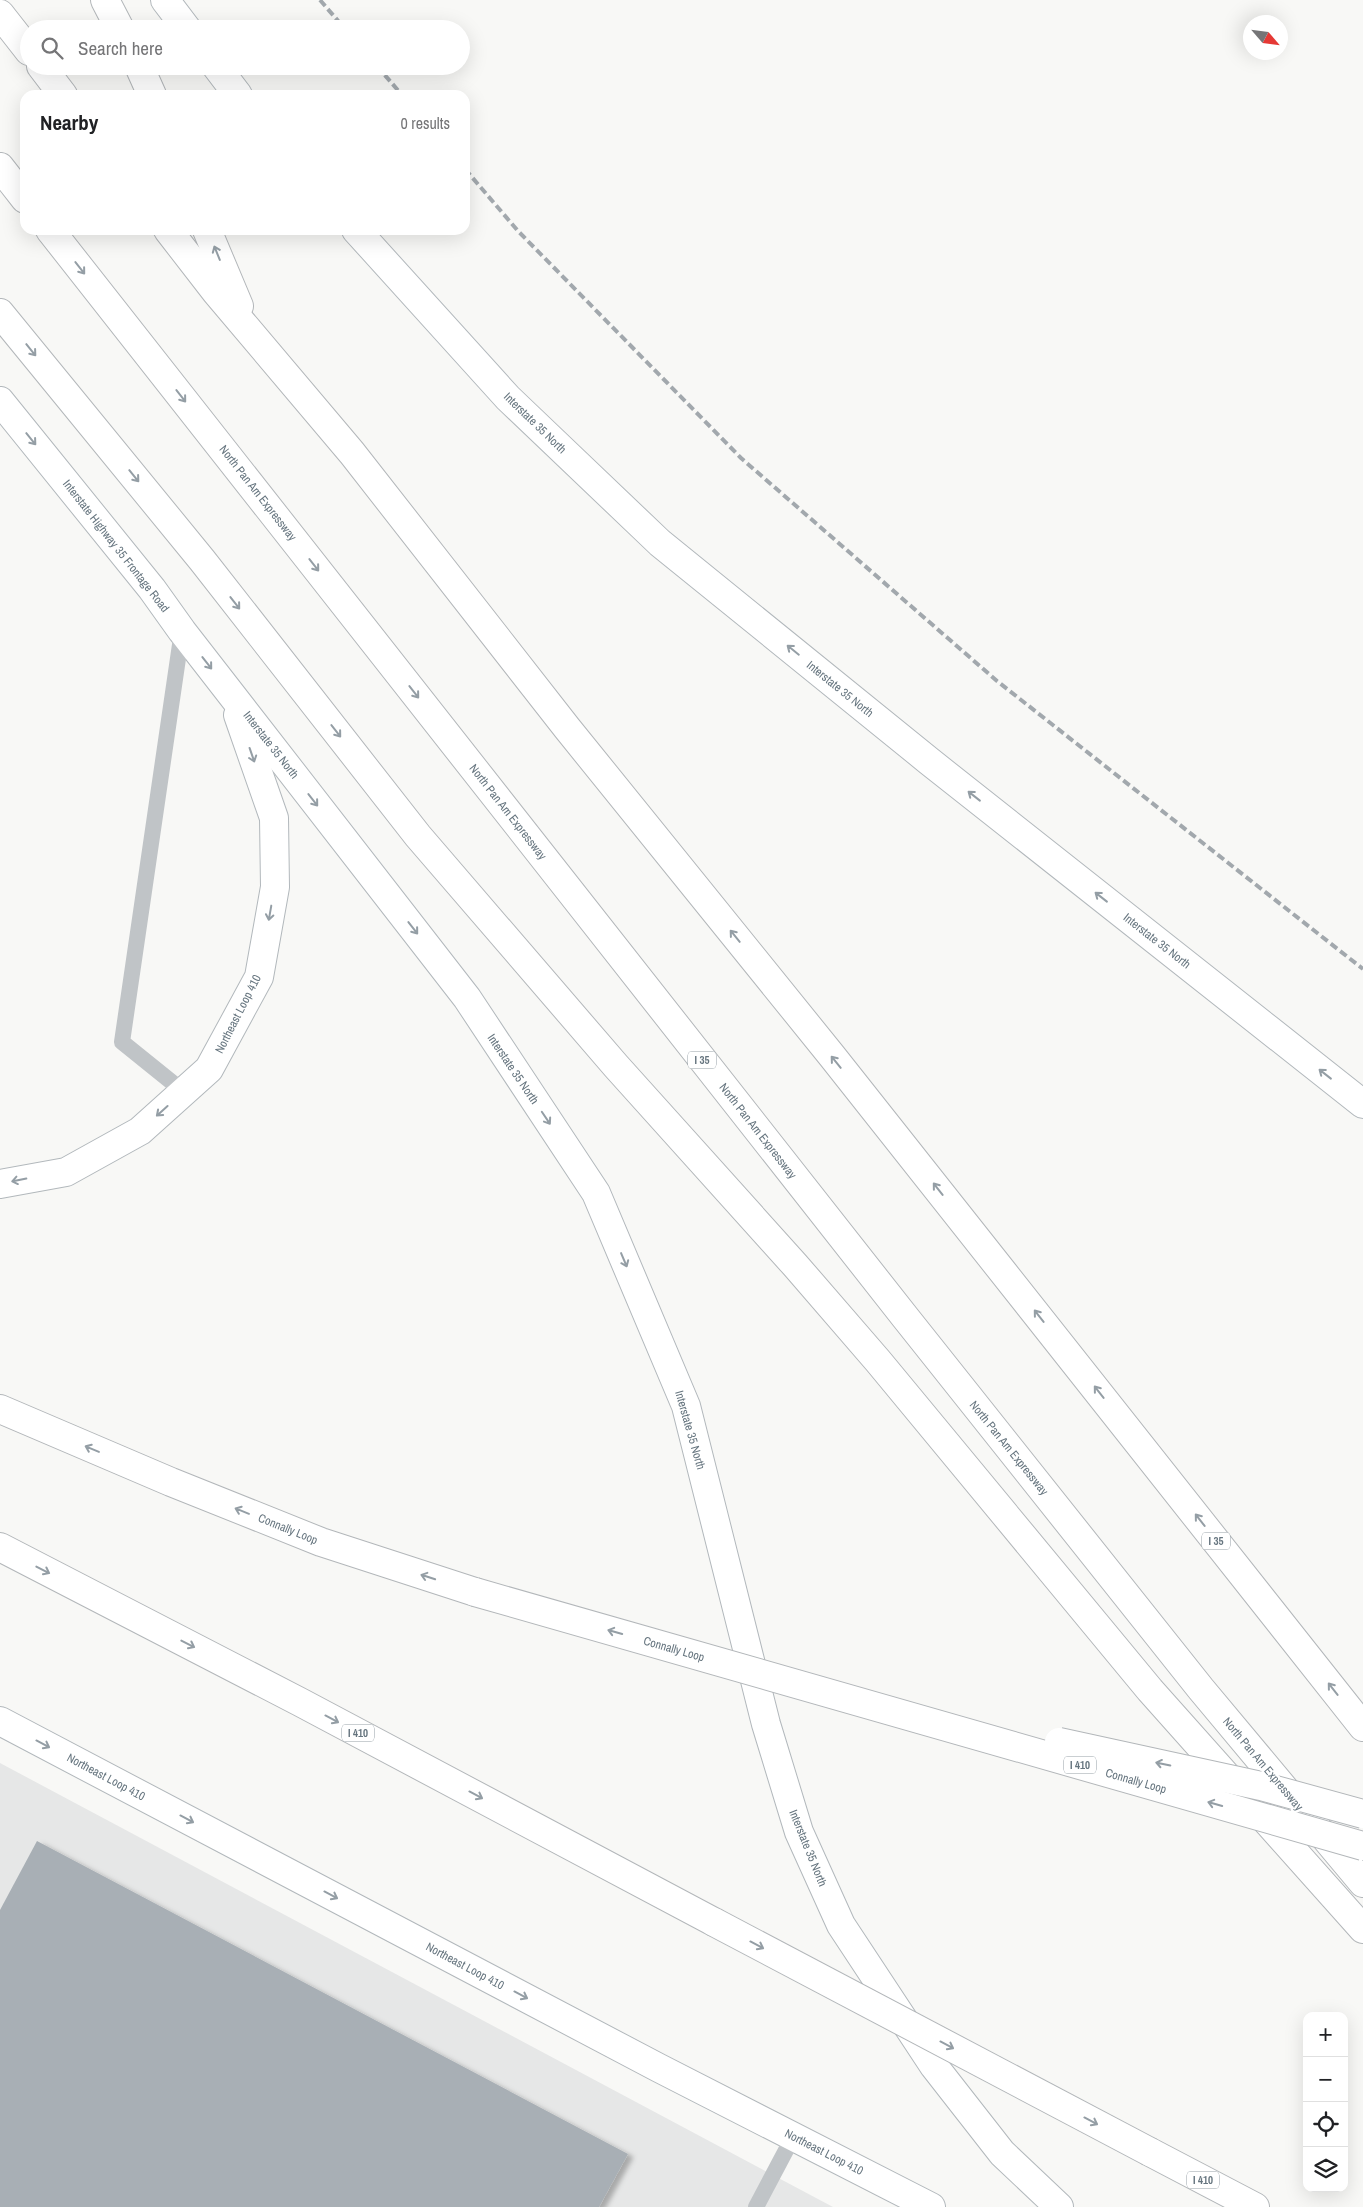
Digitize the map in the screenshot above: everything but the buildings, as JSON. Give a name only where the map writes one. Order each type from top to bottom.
[{"type":"main road","points":[[105,0],[115,20]]},
{"type":"main road","points":[[165,0],[180,20]]},
{"type":"main road","points":[[0,14],[20,40]]},
{"type":"main road","points":[[48,75],[59,90]]},
{"type":"main road","points":[[143,75],[150,90]]},
{"type":"main road","points":[[223,75],[234,90]]},
{"type":"main road","points":[[0,167],[20,193]]},
{"type":"main road","name":"North Pan Am Expressway","points":[[54,235],[905,1317],[1201,1689],[1363,1883]]},
{"type":"main road","name":"I 35","points":[[172,235],[249,331],[352,453],[561,721],[856,1087],[1363,1727]]},
{"type":"main road","points":[[209,235],[249,331]]},
{"type":"main road","name":"Interstate 35 North","points":[[361,235],[508,398],[660,543],[930,761],[1363,1104]]},
{"type":"main road","points":[[0,313],[202,560],[418,836],[616,1066],[808,1279],[1150,1690],[1363,1929]]},
{"type":"main road","name":"Interstate Highway 35 Frontage Road","points":[[0,401],[152,589],[230,692]]},
{"type":"main road","name":"Interstate 35 North","points":[[230,692],[467,998],[596,1193],[686,1406],[766,1724],[799,1832],[837,1916],[939,2073],[1002,2154],[1059,2207]]},
{"type":"main road","name":"Northeast Loop 410","points":[[0,1184],[66,1172],[140,1131],[209,1069],[259,977],[275,887],[274,818],[230,692]]},
{"type":"main road","name":"Connally Loop","points":[[0,1409],[171,1482],[321,1542],[474,1592],[1363,1846]]},
{"type":"main road","name":"I 410","points":[[0,1547],[291,1698],[1255,2207]]},
{"type":"main road","points":[[796,1684],[1261,1786],[1363,1814]]},
{"type":"main road","name":"Northeast Loop 410","points":[[0,1721],[642,2059],[931,2207]]},
{"type":"lane","points":[[182,631],[122,1042],[184,1092]]},
{"type":"lane","points":[[756,2207],[793,2136]]},
{"type":"shaded area","points":[[0,1763],[833,2207],[0,2207]]},
{"type":"railway","points":[[320,0],[337,20]]},
{"type":"railway","points":[[385,75],[398,90]]},
{"type":"railway","points":[[470,175],[518,231],[741,458],[997,681],[1363,969]]}]
